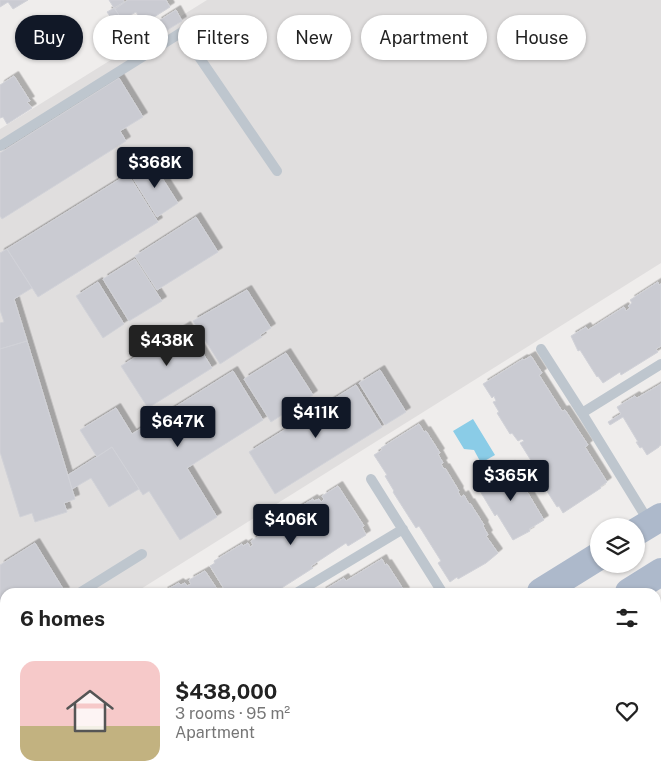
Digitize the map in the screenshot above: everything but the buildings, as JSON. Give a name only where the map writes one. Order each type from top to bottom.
[{"type":"main road","points":[[547,588],[590,562]]},
{"type":"main road","points":[[635,588],[661,572]]},
{"type":"lane","points":[[0,146],[182,32],[277,171]]},
{"type":"lane","points":[[541,349],[649,524]]},
{"type":"lane","points":[[582,413],[661,364]]},
{"type":"lane","points":[[371,478],[440,588]]},
{"type":"lane","points":[[305,588],[403,529]]},
{"type":"lane","points":[[87,588],[142,554]]},
{"type":"shaded area","points":[[207,0],[661,0],[661,263],[142,588],[0,588],[0,129],[111,60],[168,60],[168,24],[178,18],[178,60],[267,60],[267,15],[183,15]]},
{"type":"water","points":[[473,419],[495,455],[481,463],[474,450],[464,449],[453,431]]}]
